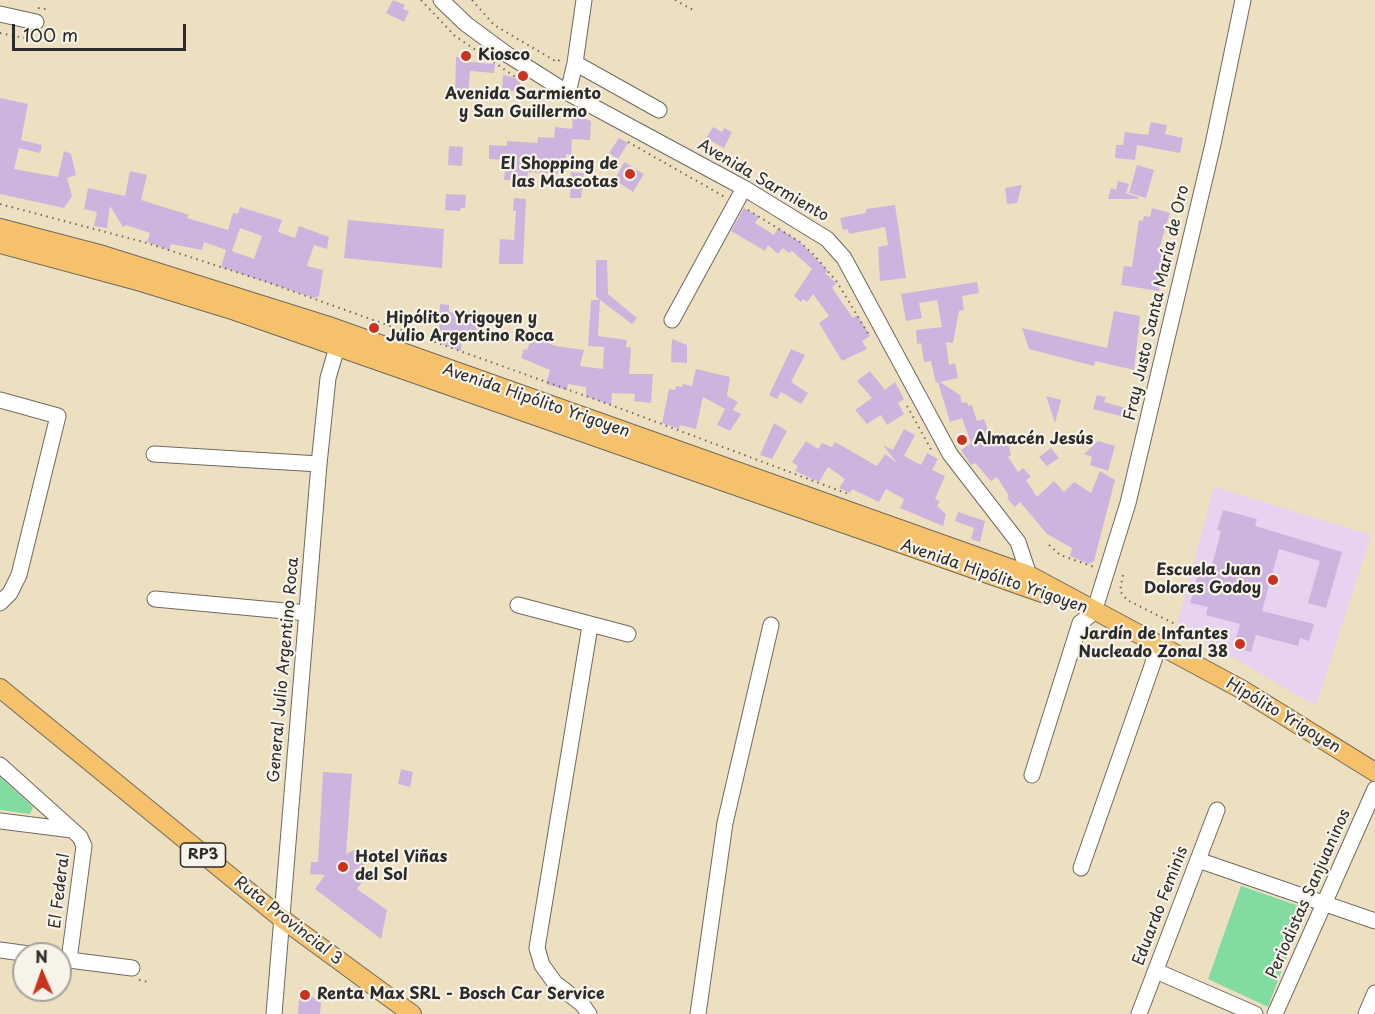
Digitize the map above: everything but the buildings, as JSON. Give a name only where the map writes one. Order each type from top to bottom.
[{"type":"main road","name":"Avenida Hipólito Yrigoyen","points":[[0,228],[103,255],[1029,582],[1094,612]]},
{"type":"main road","name":"Avenida Hipólito Yrigoyen","points":[[0,244],[339,338]]},
{"type":"main road","name":"Hipólito Yrigoyen","points":[[1094,612],[1241,689],[1375,772]]},
{"type":"main road","name":"Ruta Provincial 3","points":[[0,688],[281,918],[412,1014]]},
{"type":"street","name":"Avenida Sarmiento","points":[[441,0],[466,24],[508,56],[568,93],[744,188],[805,224],[838,250],[950,454],[1018,542],[1029,582]]},
{"type":"street","points":[[568,93],[572,58],[584,0]]},
{"type":"street","name":"Fray Justo Santa María de Oro","points":[[1094,612],[1131,492],[1213,144],[1244,0]]},
{"type":"street","points":[[0,14],[36,22]]},
{"type":"street","points":[[572,58],[659,110]]},
{"type":"street","points":[[672,320],[744,188]]},
{"type":"street","name":"General Julio Argentino Roca","points":[[274,1014],[319,464],[328,378],[339,338]]},
{"type":"street","points":[[0,400],[58,416],[19,575],[10,593],[0,603]]},
{"type":"street","points":[[154,454],[319,464]]},
{"type":"street","points":[[155,599],[307,613]]},
{"type":"street","points":[[518,605],[590,626],[628,634]]},
{"type":"street","points":[[1032,776],[1080,623],[1094,612]]},
{"type":"street","points":[[698,1014],[725,823],[771,625]]},
{"type":"street","points":[[589,1014],[582,1004],[555,983],[542,965],[537,948],[590,626]]},
{"type":"street","points":[[1081,868],[1159,646]]},
{"type":"street","points":[[0,765],[72,830]]},
{"type":"street","name":"Periodistas Sanjuaninos","points":[[1275,1014],[1326,905],[1375,789]]},
{"type":"street","name":"Eduardo Feminis","points":[[1139,1014],[1217,810]]},
{"type":"street","points":[[0,821],[72,830]]},
{"type":"street","name":"El Federal","points":[[67,942],[84,846],[72,830]]},
{"type":"street","points":[[1198,860],[1375,921]]},
{"type":"street","points":[[72,960],[132,968]]},
{"type":"street","points":[[1156,971],[1255,1014]]},
{"type":"street","points":[[1366,1014],[1375,993]]},
{"type":"path","points":[[421,0],[455,36],[520,80]]},
{"type":"path","points":[[472,0],[494,25],[557,62],[572,58]]},
{"type":"path","points":[[675,0],[693,10]]},
{"type":"path","points":[[0,33],[39,41]]},
{"type":"path","points":[[622,138],[767,220],[814,255],[837,282],[870,336]]},
{"type":"path","points":[[0,204],[147,243],[273,284],[611,405],[857,497]]},
{"type":"path","points":[[904,399],[938,459]]},
{"type":"path","points":[[1049,545],[1060,555],[1093,568],[1099,565]]},
{"type":"path","points":[[1123,575],[1120,591],[1127,600],[1177,625]]},
{"type":"shaded area","name":"Escuela Juan Dolores Godoy","points":[[1214,487],[1371,535],[1316,706],[1177,625]]},
{"type":"green space","points":[[0,777],[33,807],[30,814],[0,810]]},
{"type":"green space","points":[[1241,886],[1305,908],[1268,1007],[1208,979]]},
{"type":"place","name":"Kiosco","points":[[466,56]]},
{"type":"place","name":"Avenida Sarmiento y San Guillermo","points":[[523,76]]},
{"type":"place","name":"El Shopping de las Mascotas","points":[[630,174]]},
{"type":"place","name":"Hipólito Yrigoyen y Julio Argentino Roca","points":[[374,328]]},
{"type":"place","name":"Almacén Jesús","points":[[962,440]]},
{"type":"place","name":"Escuela Juan Dolores Godoy","points":[[1273,580]]},
{"type":"place","name":"Jardín de Infantes Nucleado Zonal 38","points":[[1240,644]]},
{"type":"place","name":"Hotel Viñas del Sol","points":[[343,867]]},
{"type":"place","name":"Renta Max SRL - Bosch Car Service","points":[[305,995]]}]
